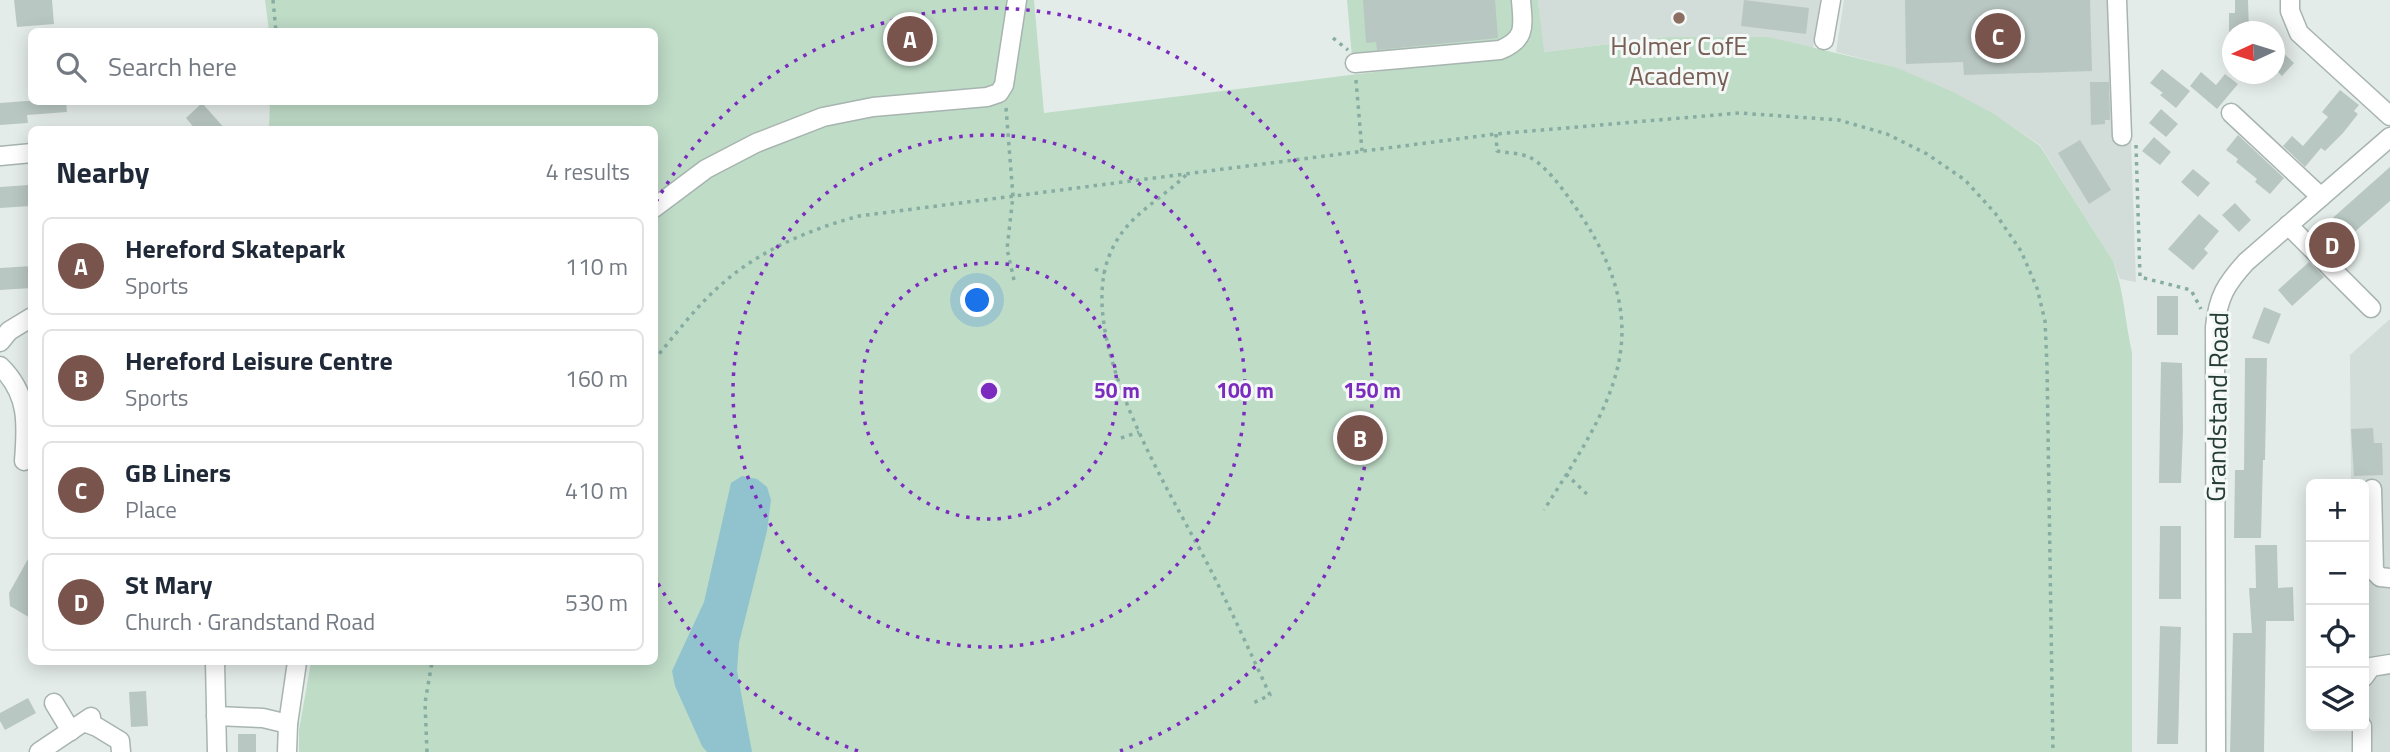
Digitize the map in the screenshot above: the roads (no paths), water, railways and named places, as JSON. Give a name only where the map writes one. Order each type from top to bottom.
[{"type":"street","points":[[658,205],[706,169],[755,143],[822,117],[873,107],[986,97],[999,93],[1004,85],[1017,0]]},
{"type":"street","points":[[1354,63],[1500,50],[1512,45],[1521,36],[1521,0]]},
{"type":"street","points":[[1824,40],[1831,0]]},
{"type":"street","points":[[2117,0],[2129,137]]},
{"type":"street","points":[[2290,0],[2290,11],[2299,33],[2390,116]]},
{"type":"street","points":[[2231,113],[2321,197]]},
{"type":"street","name":"Grandstand Road","points":[[2216,752],[2215,327],[2221,295],[2231,279],[2288,225],[2390,137]]},
{"type":"street","points":[[0,156],[28,153]]},
{"type":"street","points":[[2288,225],[2371,308]]},
{"type":"street","points":[[0,342],[9,331],[28,319]]},
{"type":"street","points":[[0,366],[8,373],[21,397],[27,423],[23,461]]},
{"type":"street","points":[[2372,489],[2382,533],[2374,571],[2380,577],[2390,578]]},
{"type":"street","points":[[2369,670],[2371,667],[2390,664]]},
{"type":"street","points":[[215,665],[217,752]]},
{"type":"street","points":[[287,752],[288,724],[298,665]]},
{"type":"street","points":[[54,704],[82,724],[97,727],[120,741],[121,752]]},
{"type":"street","points":[[216,716],[262,718],[288,724]]},
{"type":"street","points":[[39,752],[82,724]]},
{"type":"street","points":[[2361,752],[2362,731]]},
{"type":"water","points":[[742,476],[757,479],[767,487],[771,500],[767,531],[739,643],[737,671],[752,752],[707,752],[675,686],[672,671],[704,602],[731,483]]},
{"type":"place","name":"Holmer CofE Academy","points":[[1679,18]]},
{"type":"place","name":"GB Liners","points":[[1998,36]]},
{"type":"place","name":"Hereford Skatepark","points":[[910,39]]},
{"type":"place","name":"St Mary","points":[[2332,245]]},
{"type":"place","name":"Hereford Leisure Centre","points":[[1360,438]]}]
